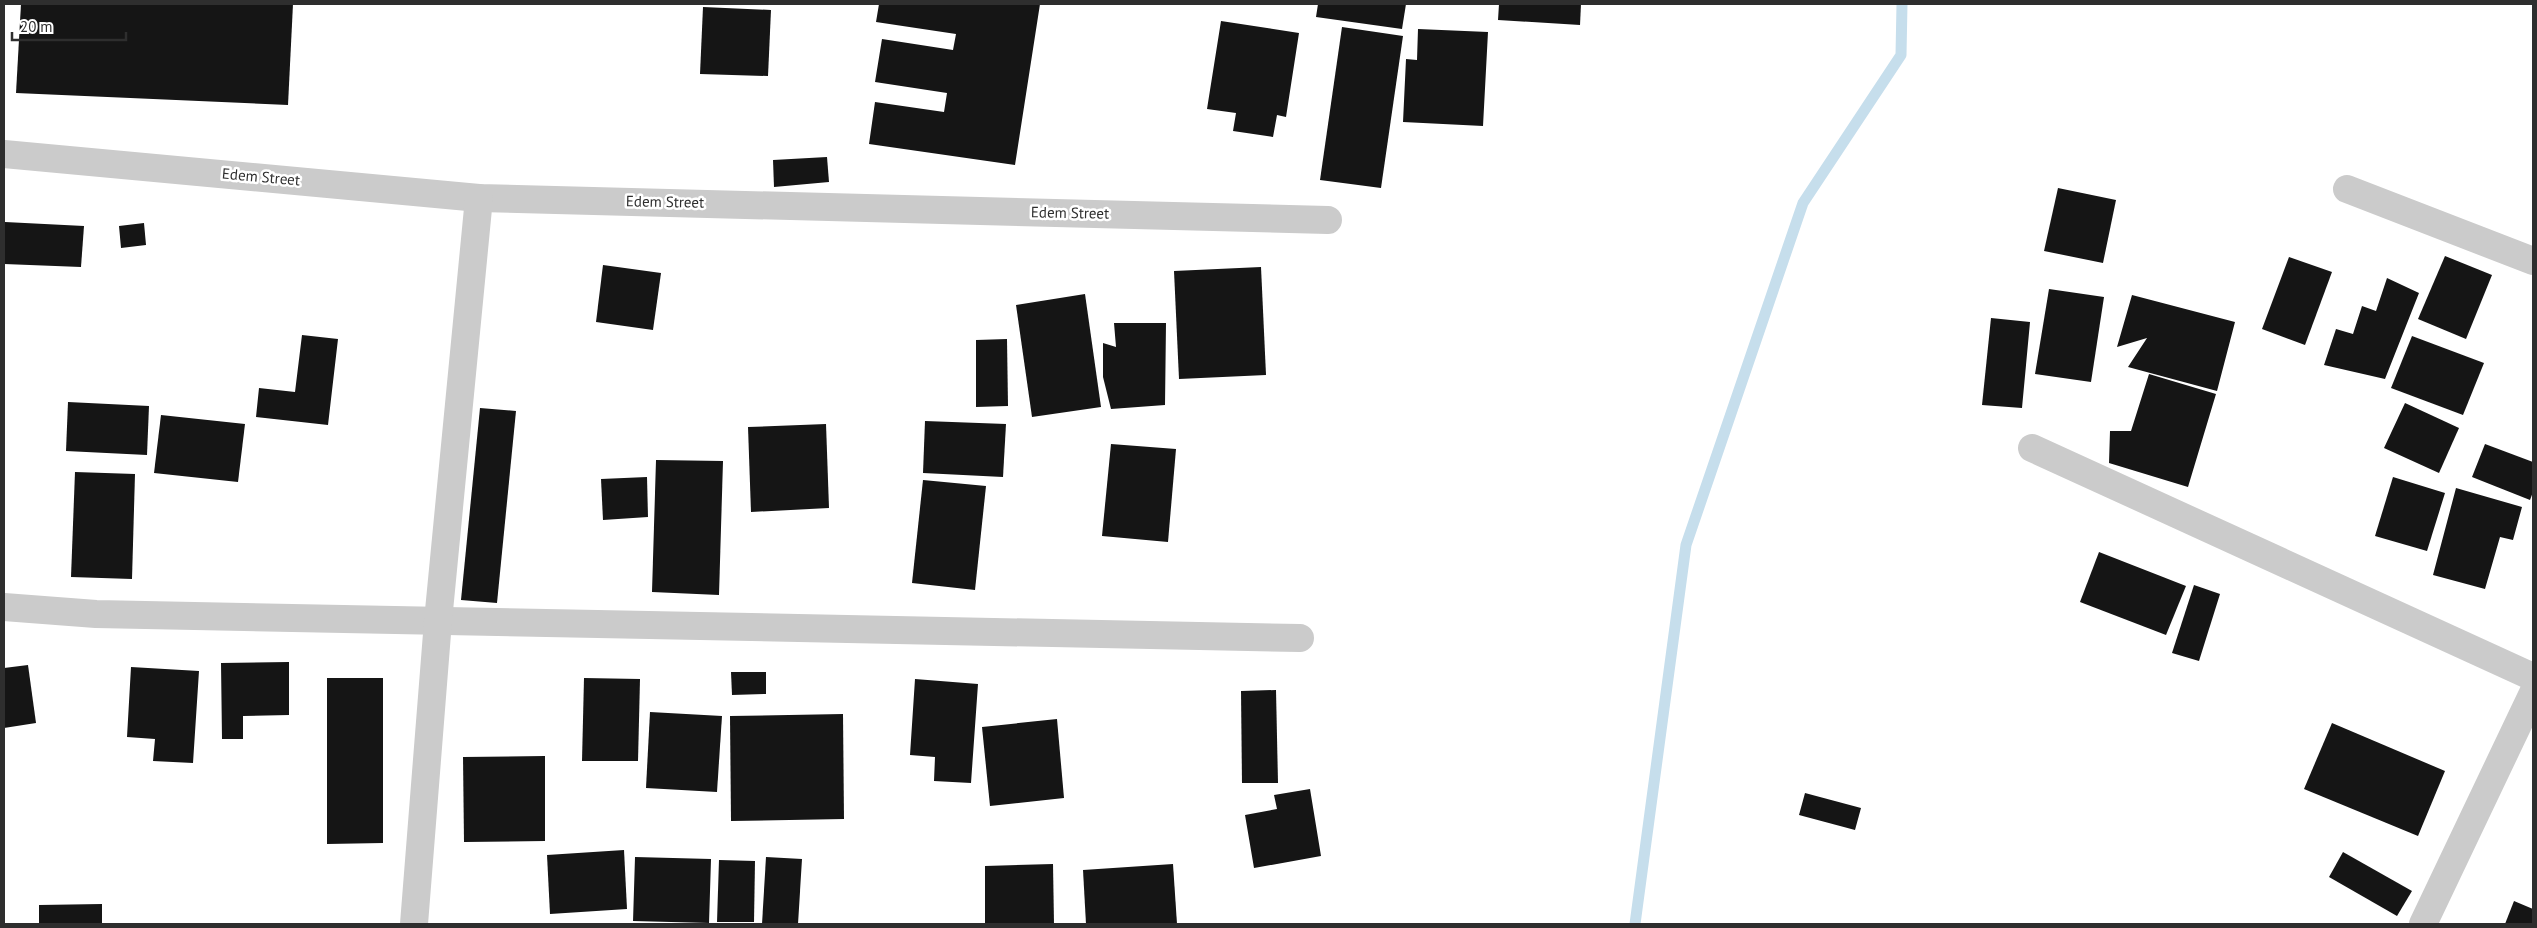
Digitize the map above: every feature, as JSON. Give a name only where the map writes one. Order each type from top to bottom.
[{"type":"street","name":"Edem Street","points":[[4,154],[479,198],[1328,220]]},
{"type":"street","points":[[2347,189],[2533,261]]},
{"type":"street","points":[[414,924],[438,621],[479,198]]},
{"type":"street","points":[[2032,448],[2533,677]]},
{"type":"street","points":[[4,607],[96,614],[1300,638]]},
{"type":"street","points":[[2423,924],[2533,693]]},
{"type":"building","points":[[21,4],[293,4],[288,105],[16,93]]},
{"type":"building","points":[[879,4],[1040,4],[1015,165],[869,144],[875,102],[944,112],[947,93],[875,82],[882,39],[953,50],[956,34],[876,22]]},
{"type":"building","points":[[1318,4],[1406,4],[1402,29],[1316,17]]},
{"type":"building","points":[[1499,4],[1581,4],[1580,25],[1498,20]]},
{"type":"building","points":[[703,7],[771,10],[768,76],[700,74]]},
{"type":"building","points":[[1221,21],[1299,33],[1286,117],[1277,115],[1273,137],[1233,131],[1236,113],[1207,109]]},
{"type":"building","points":[[1342,27],[1403,36],[1381,188],[1320,180]]},
{"type":"building","points":[[1418,29],[1488,32],[1483,126],[1403,122],[1406,59],[1417,60]]},
{"type":"building","points":[[827,157],[829,182],[774,187],[773,160]]},
{"type":"building","points":[[2058,188],[2116,200],[2103,263],[2044,251]]},
{"type":"building","points":[[5,222],[84,226],[81,267],[4,264]]},
{"type":"building","points":[[144,223],[146,245],[121,248],[119,226]]},
{"type":"building","points":[[2445,256],[2492,275],[2466,339],[2418,319]]},
{"type":"building","points":[[2289,257],[2332,272],[2305,345],[2262,329]]},
{"type":"building","points":[[603,265],[661,273],[653,330],[596,322]]},
{"type":"building","points":[[1261,267],[1266,375],[1179,379],[1174,271]]},
{"type":"building","points":[[2387,278],[2419,293],[2385,379],[2324,365],[2336,329],[2353,334],[2362,306],[2376,311]]},
{"type":"building","points":[[2049,289],[2104,297],[2091,382],[2035,374]]},
{"type":"building","points":[[1085,294],[1101,407],[1032,417],[1016,305]]},
{"type":"building","points":[[2132,295],[2235,322],[2217,391],[2128,367],[2147,338],[2117,347]]},
{"type":"building","points":[[1991,318],[2030,322],[2022,408],[1982,405]]},
{"type":"building","points":[[1114,323],[1166,323],[1165,405],[1111,409],[1103,377],[1103,343],[1116,347]]},
{"type":"building","points":[[302,335],[338,339],[328,425],[256,417],[259,388],[295,392]]},
{"type":"building","points":[[2412,336],[2484,363],[2463,415],[2391,388]]},
{"type":"building","points":[[1007,339],[1008,406],[976,407],[976,340]]},
{"type":"building","points":[[2149,374],[2216,394],[2188,487],[2109,463],[2110,431],[2131,431]]},
{"type":"building","points":[[68,402],[149,406],[147,455],[66,451]]},
{"type":"building","points":[[2405,403],[2459,428],[2439,473],[2384,448]]},
{"type":"building","points":[[480,408],[516,411],[497,603],[461,600]]},
{"type":"building","points":[[161,415],[245,424],[238,482],[154,473]]},
{"type":"building","points":[[925,421],[1006,424],[1003,477],[923,473]]},
{"type":"building","points":[[826,424],[829,508],[751,512],[748,427]]},
{"type":"building","points":[[1111,444],[1176,449],[1168,542],[1102,536]]},
{"type":"building","points":[[2485,444],[2533,462],[2533,492],[2530,500],[2472,477]]},
{"type":"building","points":[[656,460],[723,461],[719,595],[652,592]]},
{"type":"building","points":[[75,472],[135,474],[132,579],[71,577]]},
{"type":"building","points":[[647,477],[648,517],[603,520],[601,479]]},
{"type":"building","points":[[2393,477],[2445,493],[2427,551],[2375,536]]},
{"type":"building","points":[[923,480],[986,486],[975,590],[912,583]]},
{"type":"building","points":[[2456,488],[2522,507],[2513,540],[2500,537],[2485,589],[2433,575]]},
{"type":"building","points":[[2099,552],[2186,586],[2166,635],[2080,602]]},
{"type":"building","points":[[2194,585],[2220,594],[2199,661],[2172,653]]},
{"type":"building","points":[[289,662],[289,715],[243,716],[243,739],[222,739],[221,663]]},
{"type":"building","points":[[28,665],[36,723],[4,728],[4,668]]},
{"type":"building","points":[[131,667],[199,671],[193,763],[153,761],[155,739],[127,737]]},
{"type":"building","points":[[731,672],[766,672],[766,694],[732,695]]},
{"type":"building","points":[[327,678],[383,678],[383,843],[327,844]]},
{"type":"building","points":[[584,678],[640,679],[638,761],[582,761]]},
{"type":"building","points":[[915,679],[978,684],[971,783],[934,781],[935,757],[910,755]]},
{"type":"building","points":[[1276,690],[1278,783],[1242,783],[1241,691]]},
{"type":"building","points":[[650,712],[722,716],[717,792],[646,788]]},
{"type":"building","points":[[843,714],[844,819],[731,821],[730,716]]},
{"type":"building","points":[[1057,719],[1064,798],[990,806],[982,727]]},
{"type":"building","points":[[2332,723],[2445,771],[2418,836],[2304,789]]},
{"type":"building","points":[[545,756],[545,841],[464,842],[463,757]]},
{"type":"building","points":[[1310,789],[1321,856],[1254,868],[1245,815],[1277,809],[1274,795]]},
{"type":"building","points":[[1805,793],[1861,808],[1855,830],[1799,815]]},
{"type":"building","points":[[624,850],[627,909],[550,914],[547,855]]},
{"type":"building","points":[[2343,852],[2412,891],[2397,916],[2329,877]]},
{"type":"building","points":[[635,857],[711,859],[709,923],[633,921]]},
{"type":"building","points":[[766,857],[802,859],[798,924],[762,924]]},
{"type":"building","points":[[719,860],[755,861],[754,922],[717,922]]},
{"type":"building","points":[[1053,864],[1054,924],[985,924],[985,866]]},
{"type":"building","points":[[1173,864],[1177,924],[1086,924],[1083,870]]},
{"type":"building","points":[[2514,901],[2533,909],[2533,924],[2505,924]]},
{"type":"building","points":[[102,904],[102,924],[39,924],[39,905]]},
{"type":"waterway","points":[[1635,924],[1686,545],[1803,203],[1901,55],[1902,4]]}]
